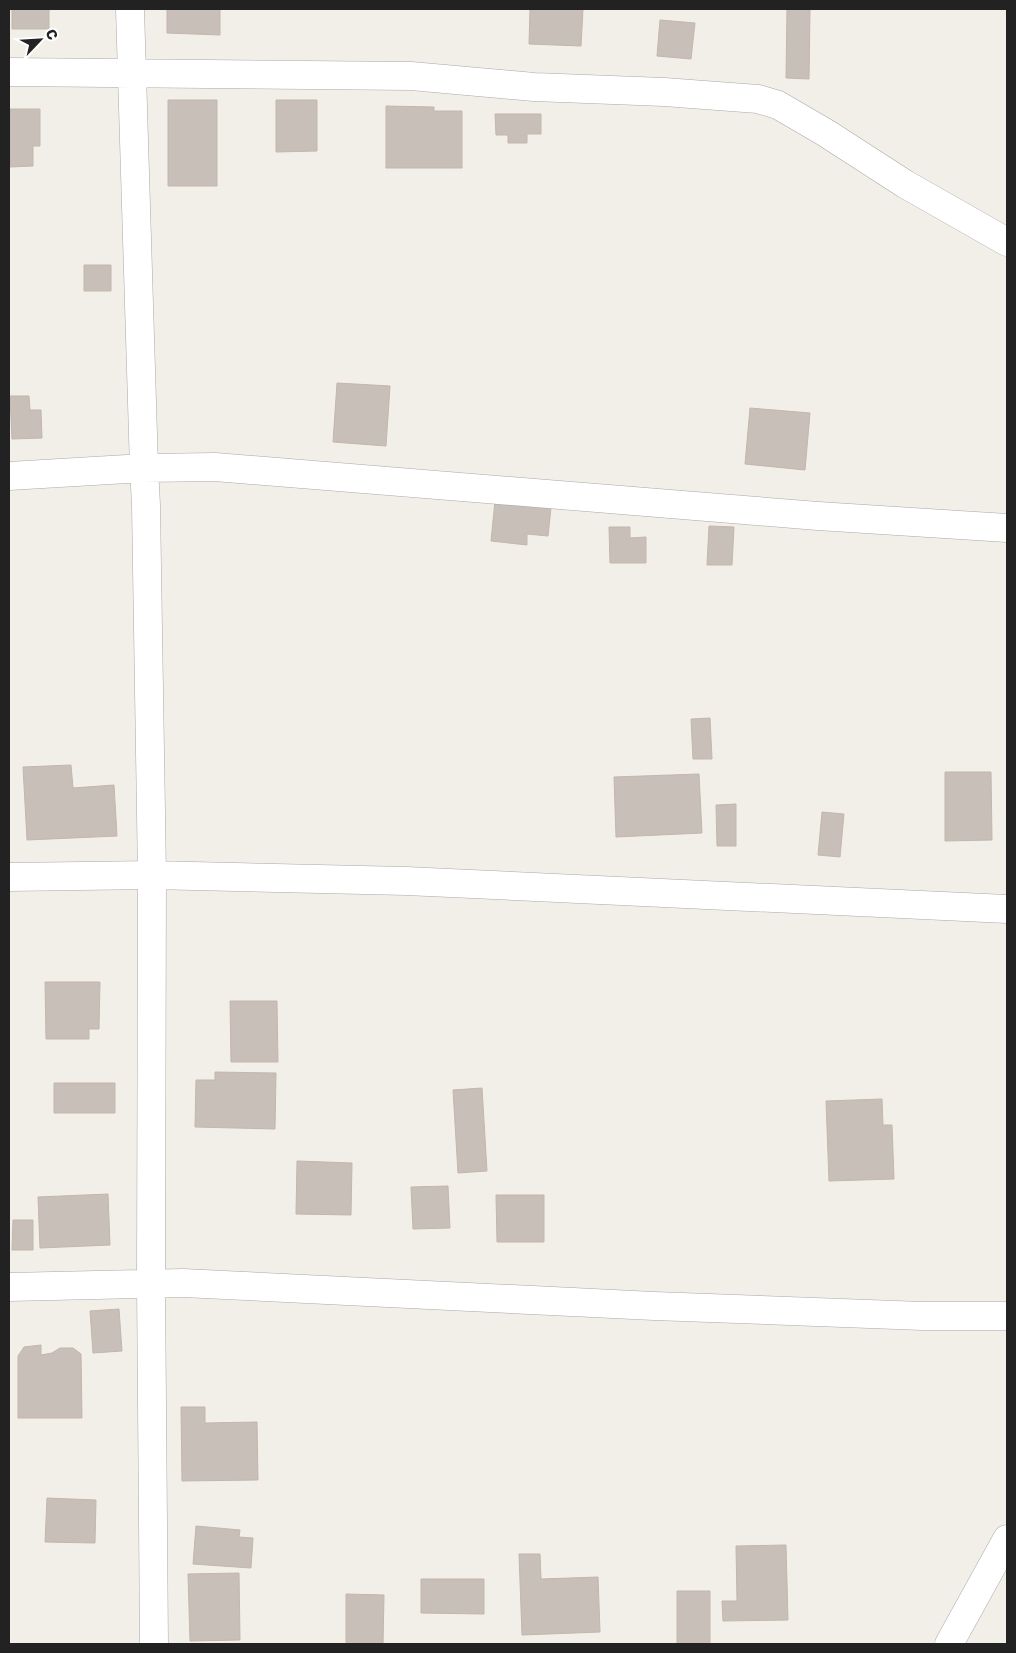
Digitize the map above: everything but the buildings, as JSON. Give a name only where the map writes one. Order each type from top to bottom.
[{"type":"street","points":[[130,9],[146,505],[152,875],[151,1284],[154,1644]]},
{"type":"street","points":[[9,72],[411,76],[534,87],[664,92],[758,99],[778,106],[818,128],[904,184],[1007,242]]},
{"type":"street","points":[[9,476],[144,468],[215,467],[818,516],[1007,528]]},
{"type":"street","points":[[9,877],[152,875],[416,882],[1007,908]]},
{"type":"street","points":[[9,1287],[183,1283],[654,1306],[923,1316],[1007,1316]]},
{"type":"street","points":[[949,1644],[1007,1539]]}]
